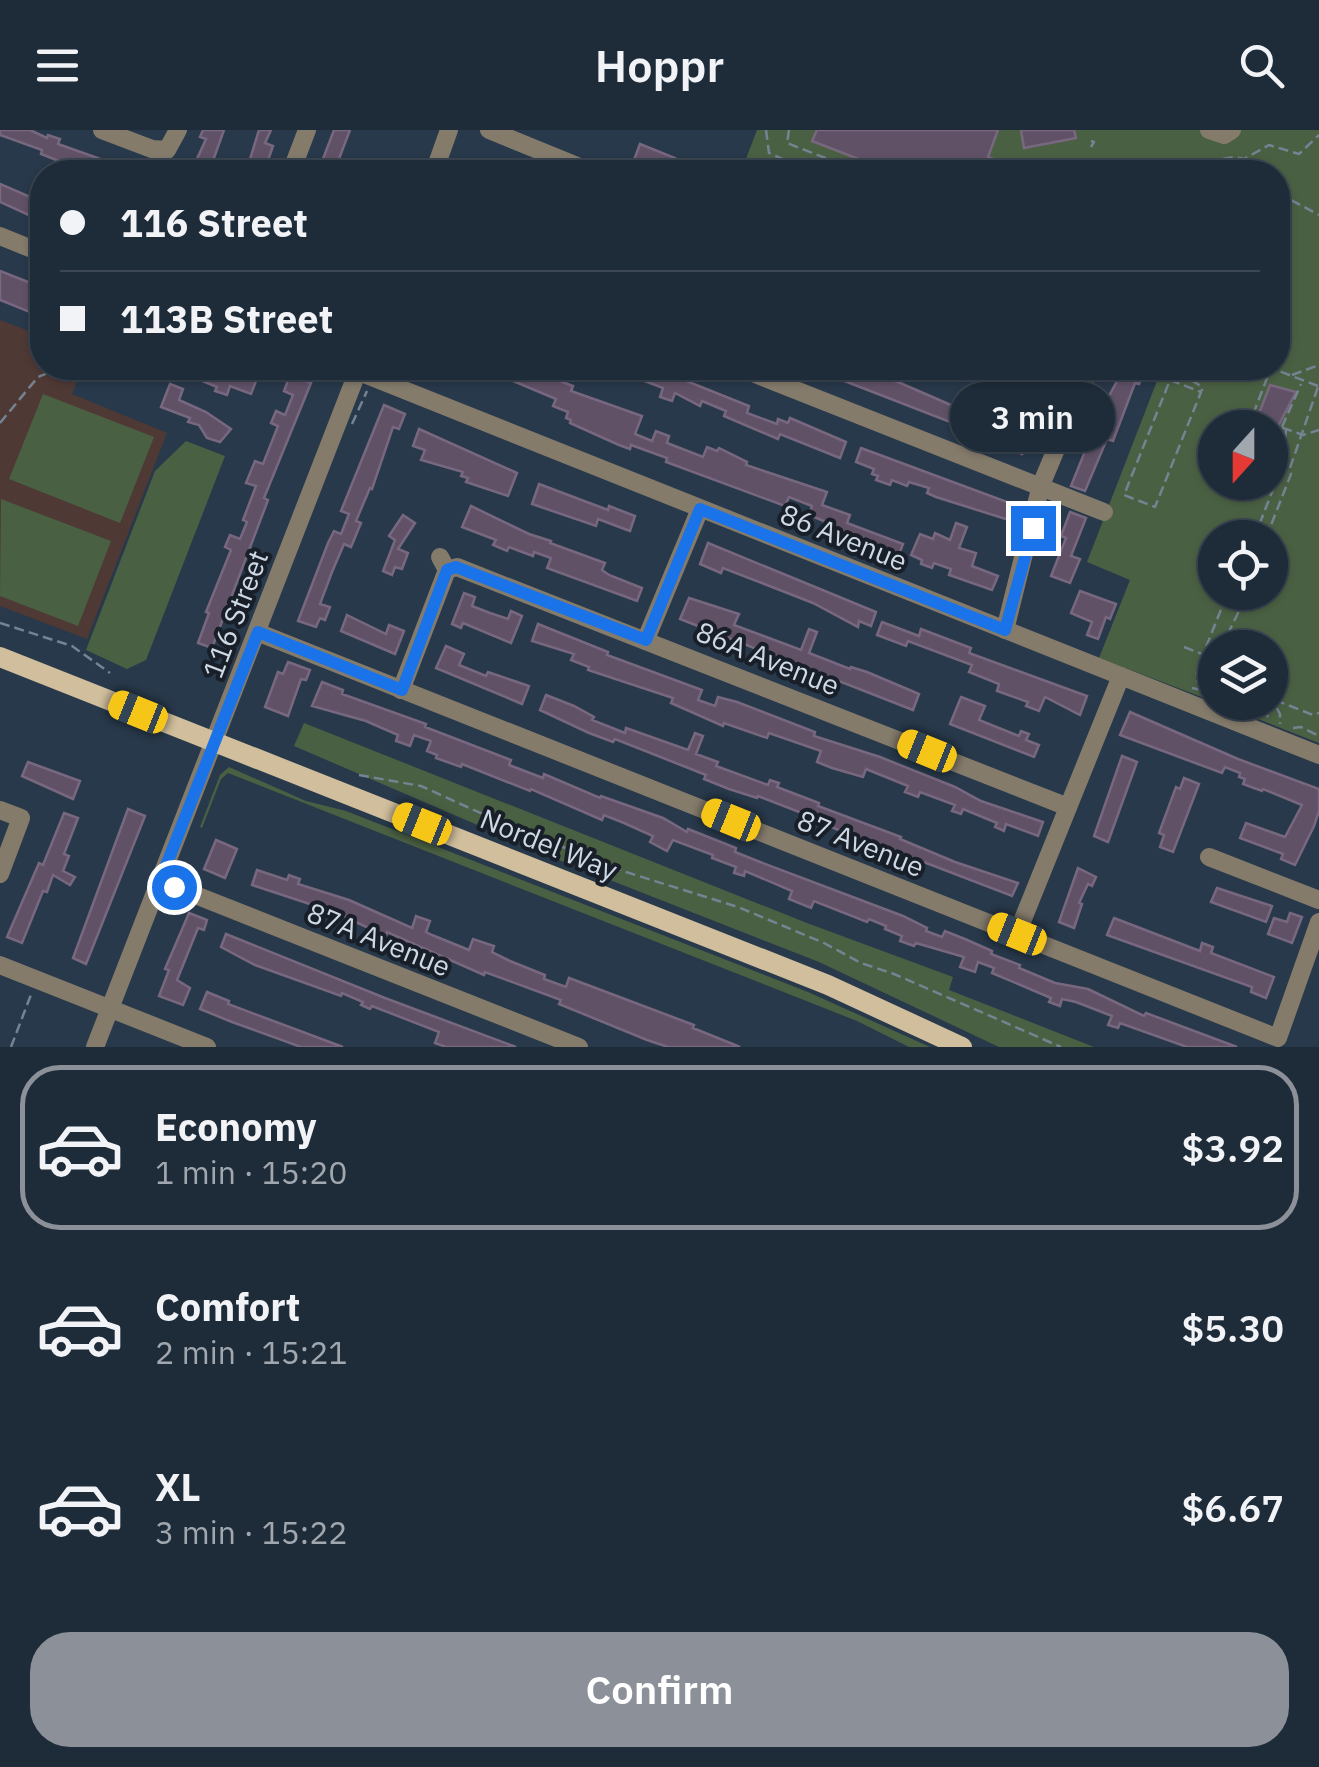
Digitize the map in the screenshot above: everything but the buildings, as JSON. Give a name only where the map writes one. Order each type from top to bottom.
[{"type":"main road","name":"Nordel Way","points":[[0,657],[828,985],[962,1047]]},
{"type":"street","points":[[102,130],[152,149],[166,150],[178,130]]},
{"type":"street","points":[[296,160],[307,130]]},
{"type":"street","points":[[438,160],[449,130]]},
{"type":"street","points":[[489,130],[557,160]]},
{"type":"street","points":[[1209,130],[1224,135],[1232,130]]},
{"type":"street","points":[[0,236],[30,248]]},
{"type":"street","name":"116 Street","points":[[95,1047],[352,380]]},
{"type":"street","name":"86 Avenue","points":[[383,380],[1319,756]]},
{"type":"street","points":[[771,380],[1104,512]]},
{"type":"street","points":[[1005,630],[1041,485],[1084,380]]},
{"type":"street","points":[[646,640],[700,509]]},
{"type":"street","name":"86A Avenue","points":[[402,690],[444,563],[1068,807]]},
{"type":"street","name":"87 Avenue","points":[[258,632],[1278,1038],[1319,922]]},
{"type":"street","points":[[1017,934],[1122,676]]},
{"type":"street","points":[[0,810],[21,818],[0,874]]},
{"type":"street","points":[[1210,856],[1319,900]]},
{"type":"street","name":"87A Avenue","points":[[160,881],[541,1040],[579,1047]]},
{"type":"street","points":[[0,965],[207,1047]]},
{"type":"path","points":[[766,130],[770,152],[787,160]]},
{"type":"path","points":[[789,130],[787,143],[831,160]]},
{"type":"path","points":[[1220,160],[1244,159],[1269,145],[1298,154],[1319,135]]},
{"type":"path","points":[[1091,141],[1091,147]]},
{"type":"path","points":[[1290,199],[1319,215]]},
{"type":"path","points":[[1290,375],[1319,366]]},
{"type":"path","points":[[1268,520],[1319,385],[1290,375]]},
{"type":"path","points":[[0,423],[36,380]]},
{"type":"path","points":[[1193,380],[1202,386],[1202,392],[1155,507],[1124,495],[1170,380],[1202,392]]},
{"type":"path","points":[[1254,409],[1266,380]]},
{"type":"path","points":[[1288,418],[1302,381]]},
{"type":"path","points":[[1254,409],[1264,388],[1267,391]]},
{"type":"path","points":[[1288,429],[1303,434],[1319,430]]},
{"type":"path","points":[[0,623],[72,646],[110,673]]},
{"type":"path","points":[[1184,647],[1198,652]]},
{"type":"path","points":[[1288,705],[1319,713]]},
{"type":"path","points":[[1273,720],[1319,736]]},
{"type":"path","points":[[1280,720],[1280,725]]},
{"type":"path","points":[[359,775],[421,786],[508,826],[626,872],[738,907],[1061,1047]]},
{"type":"path","points":[[10,1047],[33,989]]},
{"type":"shaded area","points":[[0,320],[30,331],[30,380],[77,380],[72,394],[167,433],[87,639],[0,606]]},
{"type":"green space","points":[[757,130],[1319,130],[1319,743],[1261,720],[1288,720],[1288,630],[1198,630],[1198,696],[1099,658],[1130,580],[1087,562],[1157,380],[1290,380],[1290,160],[746,159]]},
{"type":"green space","points":[[43,394],[154,437],[120,523],[9,479]]},
{"type":"green space","points":[[186,441],[225,456],[146,660],[127,669],[86,650],[155,471]]},
{"type":"green space","points":[[1,499],[111,541],[78,626],[0,596]]},
{"type":"green space","points":[[304,723],[953,977],[949,990],[1094,1047],[999,1047],[819,962],[559,860],[294,746]]},
{"type":"green space","points":[[229,767],[306,801],[346,811],[808,992],[930,1047],[909,1047],[857,1021],[228,773],[221,779],[202,828],[220,775]]},
{"type":"route","points":[[174,887],[160,881],[258,632],[402,690],[447,570],[456,567],[646,640],[700,509],[1005,630],[1033,528]]}]
